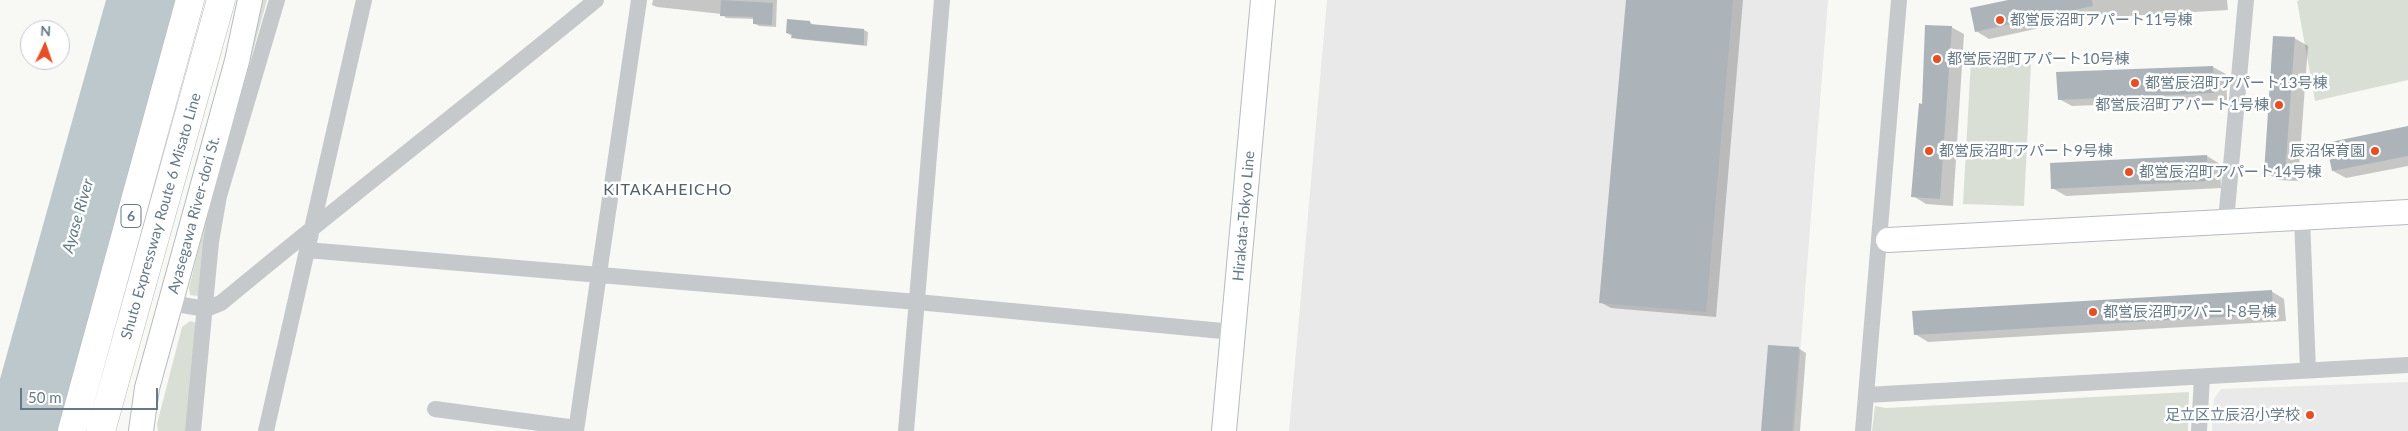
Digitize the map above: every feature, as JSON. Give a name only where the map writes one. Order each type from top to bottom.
[{"type":"highway","name":"Shuto Expressway Route 6 Misato Line","points":[[72,431],[190,0]]},
{"type":"highway","name":"Shuto Expressway Route 6 Misato Line","points":[[101,431],[221,0]]},
{"type":"highway","points":[[118,431],[152,298],[162,215]]},
{"type":"street","name":"Ayasegawa River-dori St.","points":[[141,431],[147,388],[237,61],[250,0]]},
{"type":"street","points":[[193,431],[211,242],[219,196],[277,0]]},
{"type":"street","points":[[266,431],[364,0]]},
{"type":"street","points":[[170,303],[206,309],[221,303],[312,227],[467,106],[596,0]]},
{"type":"street","points":[[435,409],[576,429],[639,0]]},
{"type":"street","points":[[906,431],[942,0]]},
{"type":"street","name":"Hirakata-Tokyo Line","points":[[1224,431],[1262,0]]},
{"type":"street","points":[[1863,431],[1884,240],[1899,0]]},
{"type":"street","points":[[2226,221],[2246,0]]},
{"type":"street","points":[[1884,240],[2408,212]]},
{"type":"street","points":[[2302,218],[2308,370]]},
{"type":"street","points":[[307,250],[917,302],[1233,332]]},
{"type":"street","points":[[1866,395],[2408,365]]},
{"type":"street","points":[[2199,431],[2202,377]]},
{"type":"shaded area","points":[[260,0],[267,0],[214,193],[199,296],[190,295],[189,288]]},
{"type":"shaded area","points":[[1327,0],[1828,0],[1794,431],[1289,431]]},
{"type":"shaded area","points":[[2408,0],[2408,80],[2315,101],[2297,1]]},
{"type":"shaded area","points":[[1971,60],[2031,63],[2024,206],[1963,204]]},
{"type":"shaded area","points":[[190,321],[197,323],[186,431],[158,431],[157,424],[182,327]]},
{"type":"shaded area","name":"足立区立辰沼小学校","points":[[2408,382],[2408,431],[2212,431],[2214,399],[2221,389]]},
{"type":"shaded area","points":[[2189,392],[2188,431],[1872,431],[1875,406],[1886,408]]},
{"type":"water","name":"Ayase River","points":[[106,0],[177,0],[58,431],[0,431],[0,379]]},
{"type":"building","points":[[721,0],[773,3],[772,25],[753,24],[753,17],[720,16]]},
{"type":"building","points":[[1626,0],[1733,0],[1706,312],[1599,303]]},
{"type":"building","name":"都営辰沼町アパート11号棟","points":[[2008,0],[2092,0],[2093,6],[1975,32],[1970,8]]},
{"type":"building","points":[[787,19],[810,21],[810,24],[864,29],[864,45],[791,38],[792,34],[786,33]]},
{"type":"building","points":[[1925,25],[1952,26],[1940,199],[1911,197],[1919,103],[1922,104]]},
{"type":"building","name":"都営辰沼町アパート1号棟","points":[[2273,36],[2295,37],[2285,174],[2264,173]]},
{"type":"building","name":"都営辰沼町アパート13号棟","points":[[2213,66],[2214,93],[2058,100],[2056,72]]},
{"type":"building","points":[[2408,126],[2408,156],[2332,171],[2326,143]]},
{"type":"building","name":"都営辰沼町アパート14号棟","points":[[2207,155],[2208,181],[2051,189],[2050,163]]},
{"type":"building","name":"都営辰沼町アパート8号棟","points":[[2272,290],[2273,314],[1914,335],[1912,311]]},
{"type":"building","points":[[1768,345],[1799,347],[1792,431],[1761,431]]},
{"type":"place","name":"都営辰沼町アパート11号棟","points":[[2000,20]]},
{"type":"place","name":"都営辰沼町アパート10号棟","points":[[1937,59]]},
{"type":"place","name":"都営辰沼町アパート13号棟","points":[[2135,83]]},
{"type":"place","name":"都営辰沼町アパート1号棟","points":[[2279,105]]},
{"type":"place","name":"都営辰沼町アパート9号棟","points":[[1929,151]]},
{"type":"place","name":"辰沼保育園","points":[[2375,151]]},
{"type":"place","name":"都営辰沼町アパート14号棟","points":[[2129,172]]},
{"type":"place","name":"都営辰沼町アパート8号棟","points":[[2093,312]]},
{"type":"place","name":"足立区立辰沼小学校","points":[[2310,415]]},
{"type":"district","name":"KITAKAHEICHO","points":[[668,190]]}]
